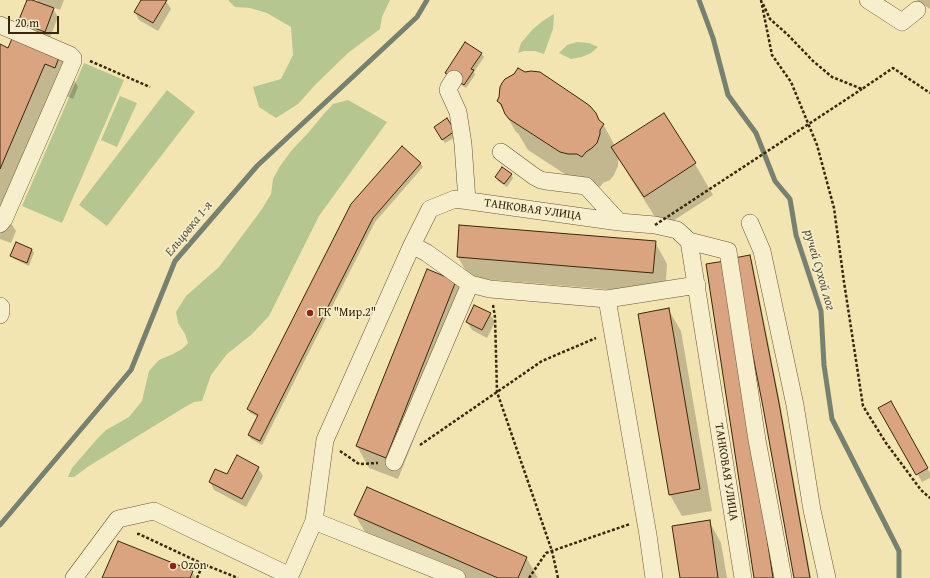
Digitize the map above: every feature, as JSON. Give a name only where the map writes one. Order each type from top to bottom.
[{"type":"street","points":[[868,0],[902,22],[917,10]]},
{"type":"street","points":[[0,25],[70,55],[73,61],[4,219],[0,224]]},
{"type":"street","points":[[454,79],[448,90],[458,112],[463,144],[467,201]]},
{"type":"street","points":[[500,152],[540,180],[586,186],[619,222]]},
{"type":"street","name":"ТАНКОВАЯ УЛИЦА","points":[[289,577],[314,522],[325,440],[430,208],[455,199],[619,222],[655,225],[677,230],[690,241],[743,578]]},
{"type":"street","points":[[750,223],[762,251],[794,404],[812,510],[827,578]]},
{"type":"street","points":[[690,241],[728,251],[757,440],[783,578]]},
{"type":"street","points":[[412,245],[427,253],[470,284],[490,289],[607,300],[697,285]]},
{"type":"street","points":[[394,462],[470,284]]},
{"type":"street","points":[[607,300],[654,578]]},
{"type":"street","points":[[0,306],[0,315]]},
{"type":"street","points":[[74,578],[118,519],[154,511],[289,577]]},
{"type":"street","points":[[314,522],[457,578]]},
{"type":"path","points":[[761,0],[770,19],[832,77],[862,89]]},
{"type":"path","points":[[761,0],[772,55],[791,82],[803,110],[817,145],[834,208],[863,406],[886,443],[921,490],[930,498]]},
{"type":"path","points":[[88,60],[150,87]]},
{"type":"path","points":[[655,225],[893,68],[930,93]]},
{"type":"path","points":[[490,289],[495,317],[497,392],[552,551],[558,578]]},
{"type":"path","points":[[420,445],[542,361],[600,336]]},
{"type":"path","points":[[325,440],[359,464],[394,462]]},
{"type":"path","points":[[528,578],[546,553],[645,519]]},
{"type":"path","points":[[132,535],[139,534],[202,564],[238,578]]},
{"type":"path","points":[[197,578],[202,564]]},
{"type":"green space","points":[[228,0],[390,0],[382,17],[380,29],[348,53],[298,104],[276,118],[259,107],[253,87],[281,79],[293,55],[291,27],[267,13],[250,8],[235,7]]},
{"type":"green space","points":[[554,14],[553,29],[544,54],[535,51],[524,51],[518,53],[521,43],[533,29]]},
{"type":"green space","points":[[577,42],[589,43],[598,47],[591,53],[582,57],[571,59],[559,53],[567,45]]},
{"type":"green space","points":[[84,63],[124,80],[62,223],[22,206]]},
{"type":"green space","points":[[167,90],[195,112],[107,226],[79,205]]},
{"type":"green space","points":[[120,96],[137,103],[117,147],[101,140]]},
{"type":"green space","points":[[348,100],[387,122],[319,216],[269,316],[251,335],[227,354],[211,375],[202,401],[194,402],[185,407],[89,466],[74,477],[68,477],[72,468],[97,439],[106,430],[129,417],[142,401],[149,371],[159,360],[182,349],[188,343],[185,334],[178,323],[176,312],[186,296],[219,267],[262,209],[271,194],[273,179],[280,166],[292,150],[333,104]]},
{"type":"building","points":[[27,0],[32,0],[54,8],[45,32],[18,22]]},
{"type":"building","points":[[141,0],[167,0],[153,23],[134,12]]},
{"type":"building","points":[[14,34],[60,55],[55,68],[45,64],[0,169],[0,44],[8,48]]},
{"type":"building","points":[[465,42],[482,53],[471,69],[474,70],[464,85],[445,73]]},
{"type":"building","points":[[518,68],[525,72],[540,72],[590,106],[596,113],[599,120],[604,124],[600,130],[597,143],[582,157],[577,154],[560,152],[509,119],[505,114],[501,104],[497,101],[500,87],[505,79],[514,74]]},
{"type":"building","points":[[664,113],[696,163],[644,197],[611,147]]},
{"type":"building","points":[[447,118],[455,131],[442,140],[434,127]]},
{"type":"building","name":"ГК \"Мир.2\"","points":[[402,146],[421,163],[373,218],[260,441],[248,435],[258,415],[247,409],[351,204]]},
{"type":"building","points":[[502,167],[512,174],[504,184],[495,177]]},
{"type":"building","points":[[459,225],[656,241],[653,273],[457,257]]},
{"type":"building","points":[[16,242],[32,249],[27,263],[10,256]]},
{"type":"building","points":[[750,255],[779,403],[810,578],[794,578],[734,258]]},
{"type":"building","points":[[725,261],[773,578],[754,578],[706,264]]},
{"type":"building","points":[[427,269],[456,281],[386,458],[356,446]]},
{"type":"building","points":[[474,305],[491,313],[482,330],[466,322]]},
{"type":"building","points":[[669,308],[700,489],[669,495],[638,314]]},
{"type":"building","points":[[891,401],[928,468],[916,475],[878,408]]},
{"type":"building","points":[[237,455],[259,467],[242,499],[209,482],[215,469],[227,474]]},
{"type":"building","points":[[367,487],[527,557],[518,578],[498,578],[354,515]]},
{"type":"building","points":[[710,520],[718,578],[680,578],[672,526]]},
{"type":"building","points":[[118,541],[193,571],[190,578],[102,578]]},
{"type":"waterway","name":"Ельцовка 1-я","points":[[0,525],[131,370],[175,261],[257,166],[417,17],[427,0]]},
{"type":"waterway","name":"ручей Сухой лог","points":[[699,0],[713,38],[728,95],[756,133],[775,181],[790,199],[796,235],[821,311],[824,365],[832,419],[899,551],[899,578]]},
{"type":"place","name":"ГК \"Мир.2\"","points":[[310,313]]},
{"type":"place","name":"Ozon","points":[[173,566]]}]
